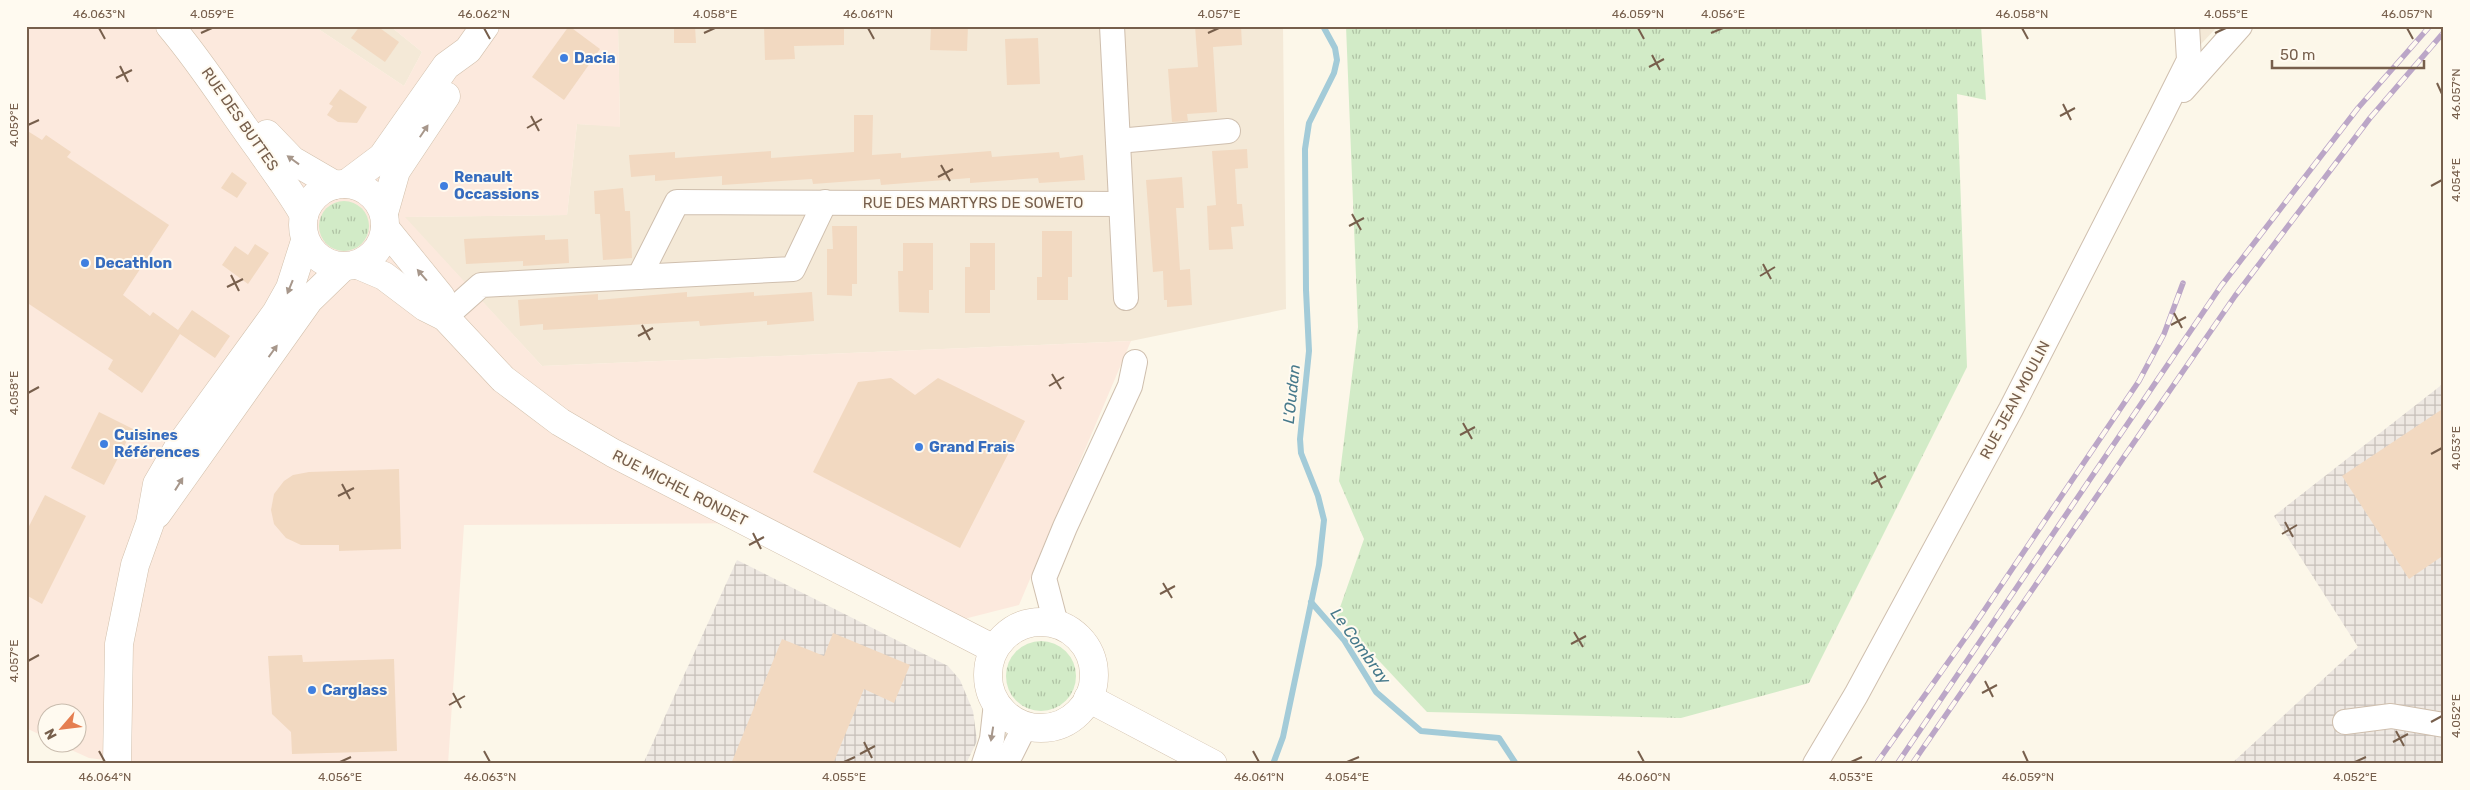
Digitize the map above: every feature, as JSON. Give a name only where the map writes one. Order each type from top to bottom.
[{"type":"street","name":"RUE DES BUTTES","points":[[170,26],[230,104],[261,152],[290,188],[305,228]]},
{"type":"street","name":"RUE DES BUTTES","points":[[192,26],[273,142],[292,160],[341,185]]},
{"type":"street","points":[[150,523],[309,300],[350,266],[377,250],[396,171],[460,74],[468,50],[485,26]]},
{"type":"street","points":[[1112,26],[1126,298]]},
{"type":"street","name":"RUE JEAN MOULIN","points":[[1815,764],[1856,695],[2011,409],[2162,114],[2189,60],[2187,26]]},
{"type":"street","points":[[2162,114],[2240,26]]},
{"type":"street","points":[[117,764],[119,644],[135,564],[150,523],[157,484],[178,448],[276,313],[290,288],[312,198],[321,191],[341,185],[382,157],[446,66],[468,50]]},
{"type":"street","points":[[1118,141],[1228,131]]},
{"type":"street","points":[[341,185],[356,186],[373,196],[384,220]]},
{"type":"street","name":"RUE DES MARTYRS DE SOWETO","points":[[639,277],[677,202],[1121,204]]},
{"type":"street","points":[[445,317],[481,285],[793,269],[825,202]]},
{"type":"street","name":"RUE MICHEL RONDET","points":[[384,220],[441,297],[445,317]]},
{"type":"street","points":[[305,228],[317,257],[334,266],[350,266]]},
{"type":"street","name":"RUE MICHEL RONDET","points":[[350,266],[384,276],[425,307],[445,317],[503,379],[560,422],[613,453],[994,650]]},
{"type":"street","points":[[1056,624],[1044,578],[1064,527],[1130,386],[1135,362]]},
{"type":"street","points":[[1038,622],[1056,624],[1073,632],[1085,646],[1092,663],[1093,681],[1088,698],[1080,711],[1068,720],[1055,726],[1040,728],[1025,726],[1004,713],[996,703],[988,677],[994,650],[1005,635],[1021,626],[1038,622]]},
{"type":"street","points":[[1088,698],[1213,764]]},
{"type":"street","points":[[984,764],[992,739],[996,703]]},
{"type":"street","points":[[2345,722],[2391,716],[2444,725]]},
{"type":"street","points":[[1002,764],[1011,754],[1025,726]]},
{"type":"shaded area","points":[[26,26],[314,26],[404,86],[422,52],[390,26],[618,26],[620,127],[577,124],[567,215],[405,217],[542,366],[1131,341],[1019,605],[960,620],[770,523],[464,525],[448,764],[136,764],[89,758],[76,752],[88,752],[88,702],[38,702],[38,734],[26,728]]},
{"type":"shaded area","points":[[314,26],[390,26],[422,52],[404,86]]},
{"type":"shaded area","points":[[618,26],[1283,26],[1286,309],[1131,341],[542,366],[404,217],[567,215],[577,124],[620,126]]},
{"type":"shaded area","points":[[2182,26],[2218,26],[2185,61]]},
{"type":"shaded area","points":[[2444,383],[2444,764],[2231,764],[2358,647],[2274,516]]},
{"type":"shaded area","points":[[737,560],[948,666],[960,680],[973,711],[977,741],[966,764],[643,764]]},
{"type":"green space","points":[[1346,26],[1981,26],[1986,100],[1957,94],[1967,367],[1809,683],[1681,718],[1427,712],[1337,616],[1364,539],[1339,481],[1358,327]]},
{"type":"green space","points":[[339,201],[349,201],[362,208],[369,221],[369,231],[362,244],[349,251],[339,251],[330,247],[323,240],[319,231],[319,221],[323,212],[330,205]]},
{"type":"green space","points":[[1041,641],[1054,644],[1066,651],[1073,663],[1076,676],[1073,689],[1066,701],[1054,708],[1041,711],[1028,708],[1016,701],[1009,689],[1006,676],[1009,663],[1016,651],[1028,644]]},
{"type":"building","points":[[360,26],[377,26],[399,42],[385,62],[351,38]]},
{"type":"building","points":[[569,26],[600,49],[564,100],[532,77]]},
{"type":"building","points":[[674,26],[695,26],[696,43],[674,43]]},
{"type":"building","points":[[764,26],[844,26],[844,45],[794,46],[795,59],[765,60]]},
{"type":"building","points":[[931,26],[968,26],[967,51],[930,50]]},
{"type":"building","points":[[1195,26],[1241,26],[1242,45],[1213,47],[1217,112],[1187,114],[1188,121],[1172,122],[1168,69],[1198,67]]},
{"type":"building","points":[[1038,38],[1040,84],[1007,85],[1005,39]]},
{"type":"building","points":[[340,89],[367,107],[357,123],[338,122],[327,115],[333,106],[329,104]]},
{"type":"building","points":[[854,115],[873,115],[872,155],[901,153],[901,158],[991,151],[992,157],[1059,152],[1060,158],[1083,155],[1085,180],[1039,183],[1038,178],[970,183],[970,178],[881,185],[880,179],[813,184],[812,179],[722,185],[722,176],[655,181],[655,175],[631,177],[629,155],[675,152],[675,158],[771,151],[771,158],[854,152]]},
{"type":"building","name":"Decathlon","points":[[26,130],[42,140],[46,135],[71,152],[67,157],[169,225],[123,295],[150,316],[153,312],[178,330],[192,310],[230,336],[215,358],[180,334],[142,393],[108,369],[113,360],[26,302]]},
{"type":"building","points":[[1247,149],[1248,168],[1235,169],[1237,204],[1242,204],[1244,226],[1231,227],[1233,249],[1209,250],[1207,206],[1216,205],[1212,151]]},
{"type":"building","points":[[232,172],[247,183],[237,198],[221,188]]},
{"type":"building","points":[[1182,177],[1184,208],[1176,208],[1180,270],[1190,269],[1192,305],[1167,307],[1167,300],[1164,300],[1163,271],[1153,272],[1146,180]]},
{"type":"building","points":[[623,188],[625,211],[630,211],[632,258],[603,260],[600,214],[595,214],[594,191]]},
{"type":"building","points":[[832,226],[857,226],[857,284],[852,284],[852,296],[827,295],[827,249],[833,249]]},
{"type":"building","points":[[1042,231],[1072,231],[1072,277],[1068,277],[1068,300],[1037,300],[1037,277],[1042,277]]},
{"type":"building","points":[[545,235],[545,240],[568,239],[569,263],[523,266],[523,261],[466,264],[464,239]]},
{"type":"building","points":[[903,243],[933,243],[933,290],[929,290],[929,313],[899,312],[898,271],[903,271]]},
{"type":"building","points":[[970,243],[995,243],[995,290],[990,290],[990,313],[965,313],[965,267],[970,267]]},
{"type":"building","points":[[255,244],[269,253],[248,284],[222,265],[235,246],[248,255]]},
{"type":"building","points":[[687,292],[687,297],[754,292],[754,296],[812,292],[814,321],[767,325],[767,321],[700,326],[699,321],[543,330],[543,324],[520,326],[518,300],[598,294],[598,300]]},
{"type":"building","name":"Grand Frais","points":[[891,378],[915,395],[938,378],[1025,421],[960,548],[813,472],[858,382]]},
{"type":"building","points":[[2444,408],[2444,555],[2409,579],[2342,476]]},
{"type":"building","name":"Cuisines Références","points":[[99,412],[133,429],[104,485],[71,468]]},
{"type":"building","points":[[399,469],[401,549],[339,551],[339,545],[301,545],[286,538],[274,524],[271,510],[274,494],[284,481],[293,475],[309,472]]},
{"type":"building","points":[[45,495],[86,516],[42,604],[26,595],[26,532]]},
{"type":"building","points":[[833,633],[910,665],[894,703],[864,689],[833,764],[731,764],[782,639],[824,656]]},
{"type":"building","points":[[302,655],[303,662],[394,659],[397,751],[292,754],[291,732],[272,714],[268,656]]},
{"type":"waterway","name":"L'Oudan","points":[[1273,764],[1283,737],[1319,565],[1324,520],[1318,496],[1301,453],[1300,439],[1309,351],[1306,290],[1305,149],[1309,123],[1334,73],[1337,60],[1335,48],[1323,26]]},
{"type":"waterway","name":"Le Combray","points":[[1311,602],[1344,640],[1376,692],[1421,731],[1499,738],[1516,764]]},
{"type":"railway","points":[[1897,764],[2221,286],[2358,108],[2430,26]]},
{"type":"railway","points":[[1912,764],[2235,296],[2370,118],[2444,32]]},
{"type":"railway","points":[[1876,764],[1973,627],[2139,381],[2164,334],[2183,283]]},
{"type":"place","name":"Dacia","points":[[564,58]]},
{"type":"place","name":"Renault Occassions","points":[[444,186]]},
{"type":"place","name":"Decathlon","points":[[85,263]]},
{"type":"place","name":"Cuisines Références","points":[[104,444]]},
{"type":"place","name":"Grand Frais","points":[[919,447]]},
{"type":"place","name":"Carglass","points":[[312,690]]}]
